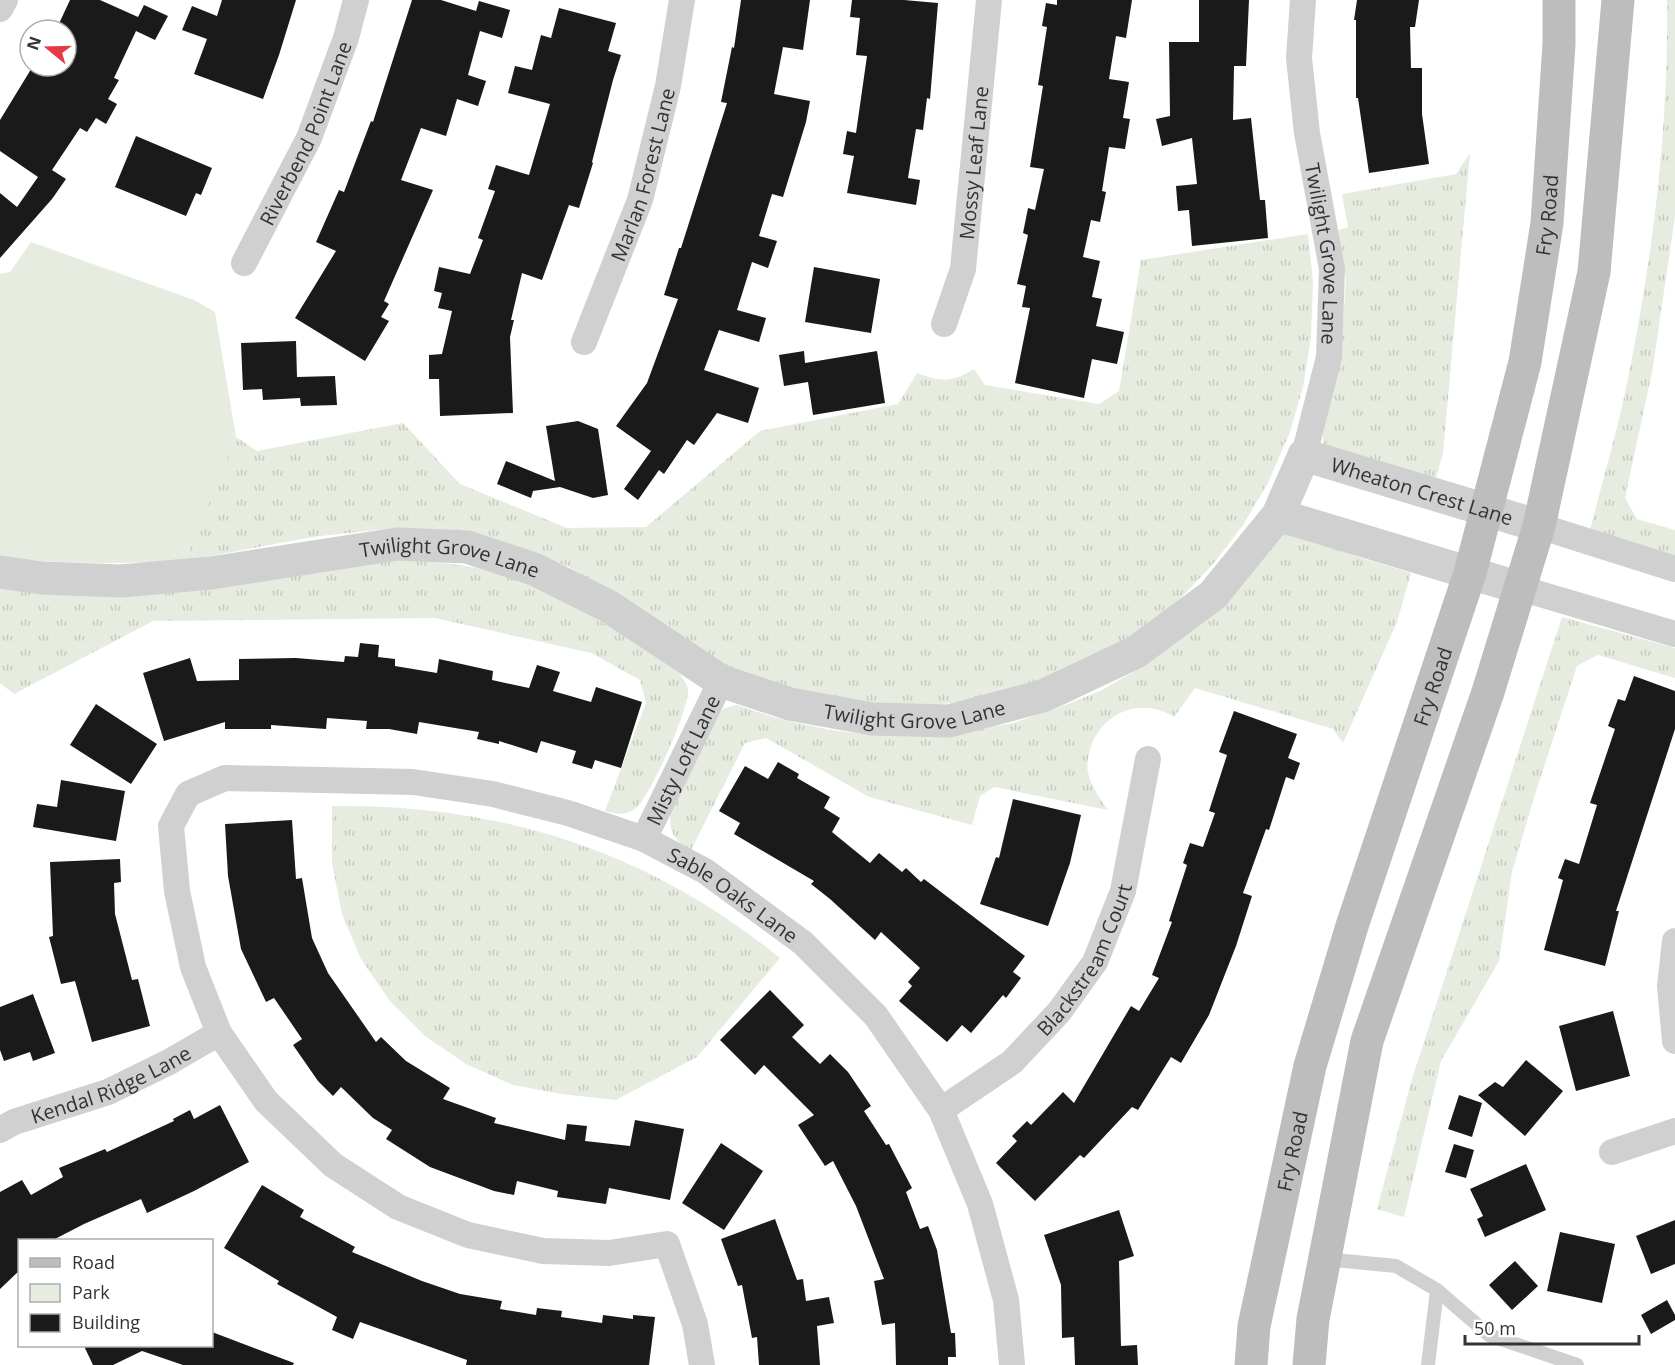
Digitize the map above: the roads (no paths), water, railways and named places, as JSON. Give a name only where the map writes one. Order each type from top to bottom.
[{"type":"main road","name":"Fry Road","points":[[1251,1365],[1254,1326],[1310,1066],[1356,915],[1470,573],[1525,362],[1547,223],[1559,44],[1559,0]]},
{"type":"main road","points":[[1309,1365],[1313,1319],[1367,1041],[1486,697],[1539,525],[1594,272],[1618,0]]},
{"type":"street","points":[[0,9],[5,0]]},
{"type":"street","name":"Riverbend Point Lane","points":[[244,263],[309,138],[346,38],[356,0]]},
{"type":"street","name":"Marlan Forest Lane","points":[[584,342],[640,200],[668,86],[682,0]]},
{"type":"street","name":"Mossy Leaf Lane","points":[[944,324],[963,269],[989,0]]},
{"type":"street","name":"Twilight Grove Lane","points":[[0,572],[42,578],[121,581],[211,573],[397,544],[468,548],[534,569],[608,606],[721,681],[790,704],[872,720],[950,721],[1043,696],[1136,652],[1213,595],[1278,515],[1304,455],[1329,357],[1332,269],[1307,133],[1302,90],[1299,58],[1303,0]]},
{"type":"street","name":"Wheaton Crest Lane","points":[[1304,455],[1539,525]]},
{"type":"street","points":[[1278,515],[1675,634]]},
{"type":"street","points":[[1539,525],[1675,569]]},
{"type":"street","name":"Misty Loft Lane","points":[[644,839],[721,681]]},
{"type":"street","name":"Blackstream Court","points":[[941,1110],[1012,1062],[1059,1012],[1095,962],[1124,891],[1148,759]]},
{"type":"street","name":"Sable Oaks Lane","points":[[219,1033],[193,967],[177,891],[171,826],[188,794],[225,778],[413,782],[514,799],[568,813],[644,839],[705,871],[803,943],[876,1016],[941,1110],[980,1204],[1006,1300],[1012,1365]]},
{"type":"street","points":[[1675,941],[1670,986],[1675,1041]]},
{"type":"street","points":[[219,1033],[266,1101],[333,1166],[398,1207],[468,1235],[543,1251],[609,1253],[667,1244],[695,1324],[702,1365]]},
{"type":"street","name":"Kendal Ridge Lane","points":[[0,1130],[14,1122],[108,1092],[169,1062],[219,1033]]},
{"type":"street","points":[[1612,1152],[1675,1131]]},
{"type":"lane","points":[[1324,1259],[1396,1266],[1437,1290],[1489,1335],[1576,1365]]},
{"type":"lane","points":[[1428,1365],[1437,1290]]}]
